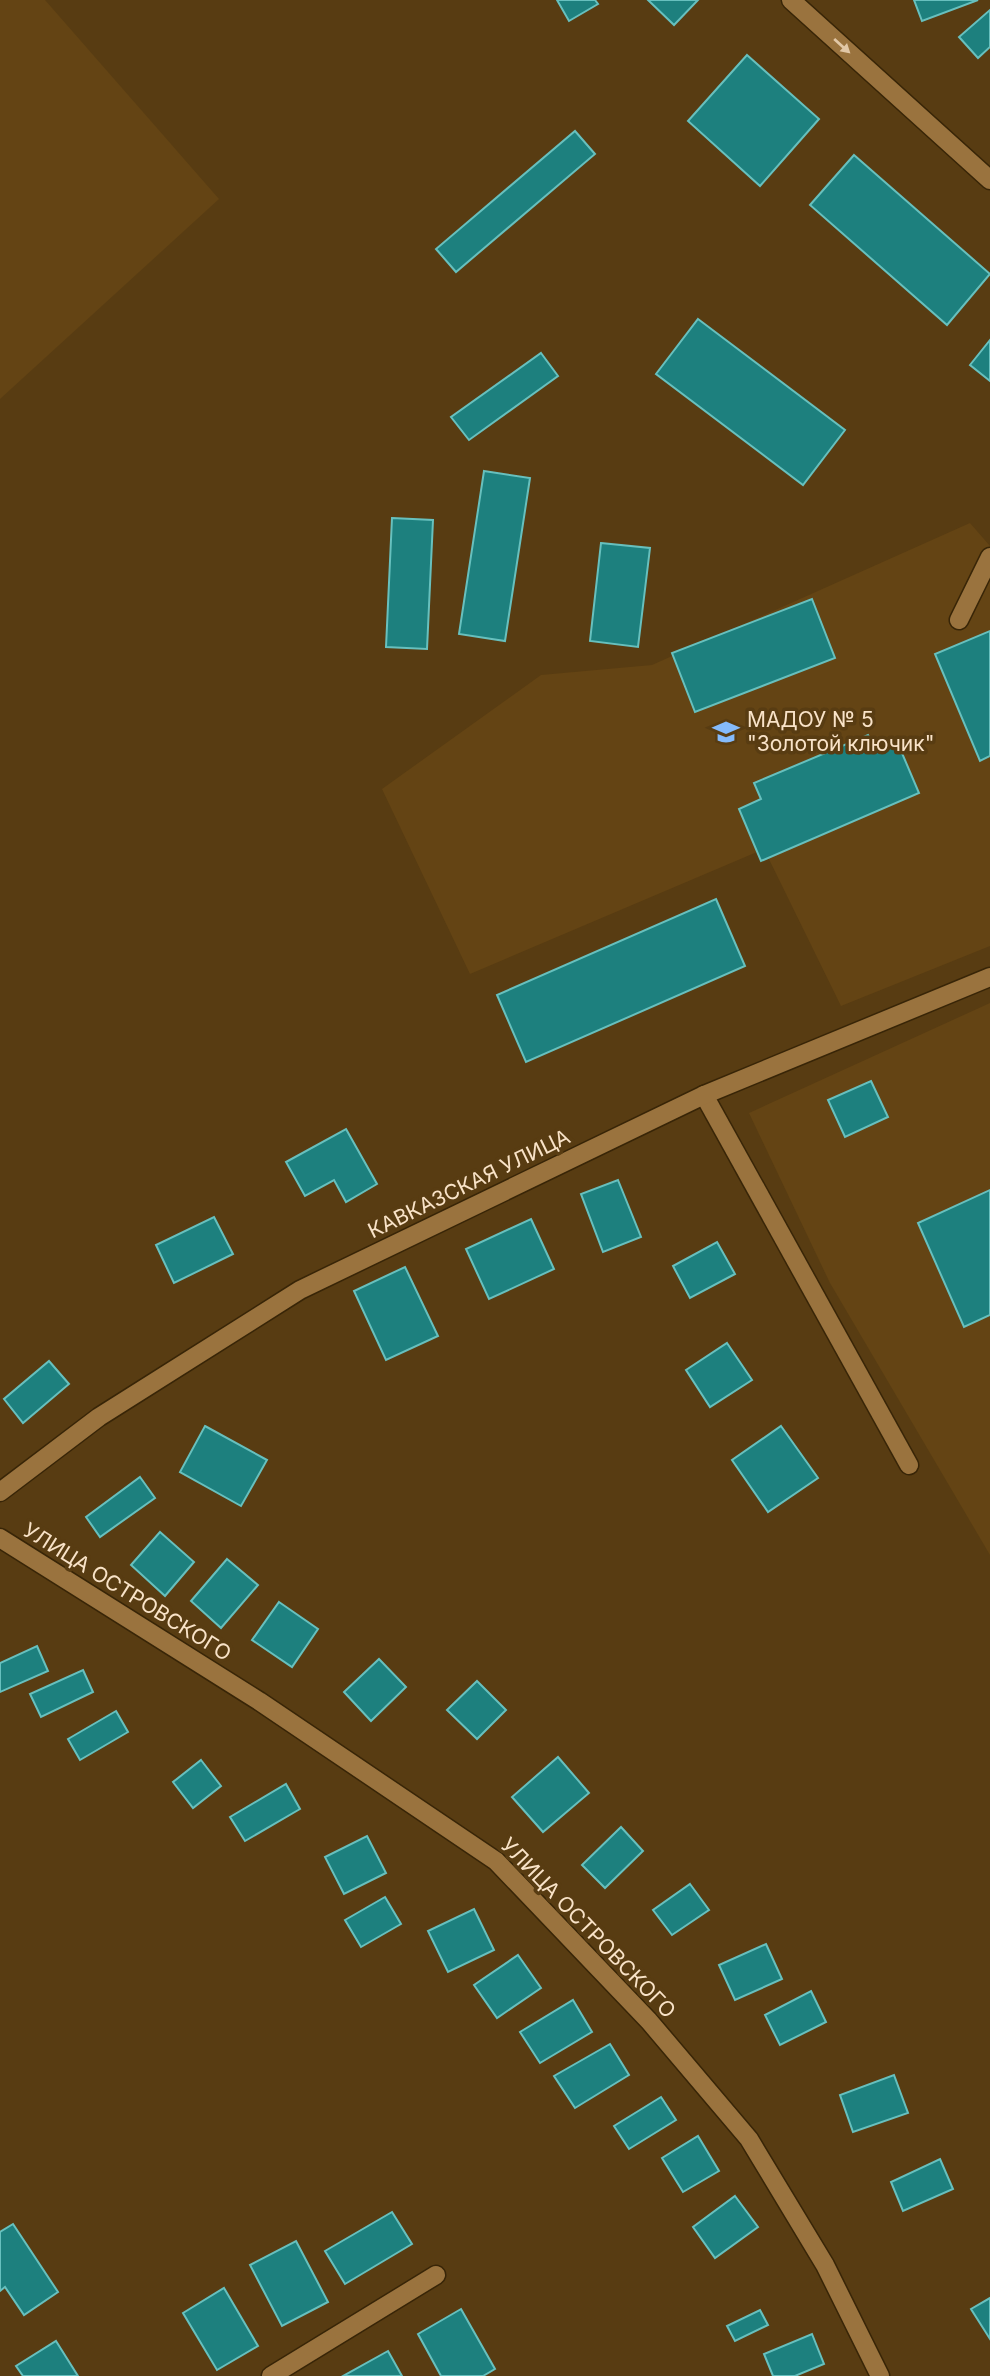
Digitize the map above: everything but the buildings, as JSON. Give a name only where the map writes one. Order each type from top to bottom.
[{"type":"street","points":[[791,0],[990,180]]},
{"type":"street","points":[[959,620],[990,556]]},
{"type":"street","name":"КАВКАЗСКАЯ УЛИЦА","points":[[0,1492],[99,1417],[300,1290],[704,1095],[990,976]]},
{"type":"street","points":[[704,1095],[909,1465]]},
{"type":"street","name":"УЛИЦА ОСТРОВСКОГО","points":[[0,1538],[259,1702],[496,1861],[649,2021],[749,2139],[825,2265],[880,2376]]},
{"type":"street","points":[[271,2376],[436,2275]]},
{"type":"shaded area","points":[[0,0],[45,0],[219,199],[0,399]]},
{"type":"shaded area","name":"МАДОУ № 5 \"Золотой ключик\"","points":[[970,523],[990,546],[990,946],[841,1006],[764,849],[470,974],[382,789],[541,675],[652,665]]},
{"type":"shaded area","points":[[990,1003],[990,1555],[830,1283],[749,1113]]},
{"type":"place","name":"МАДОУ № 5 \"Золотой ключик\"","points":[[726,732]]}]
